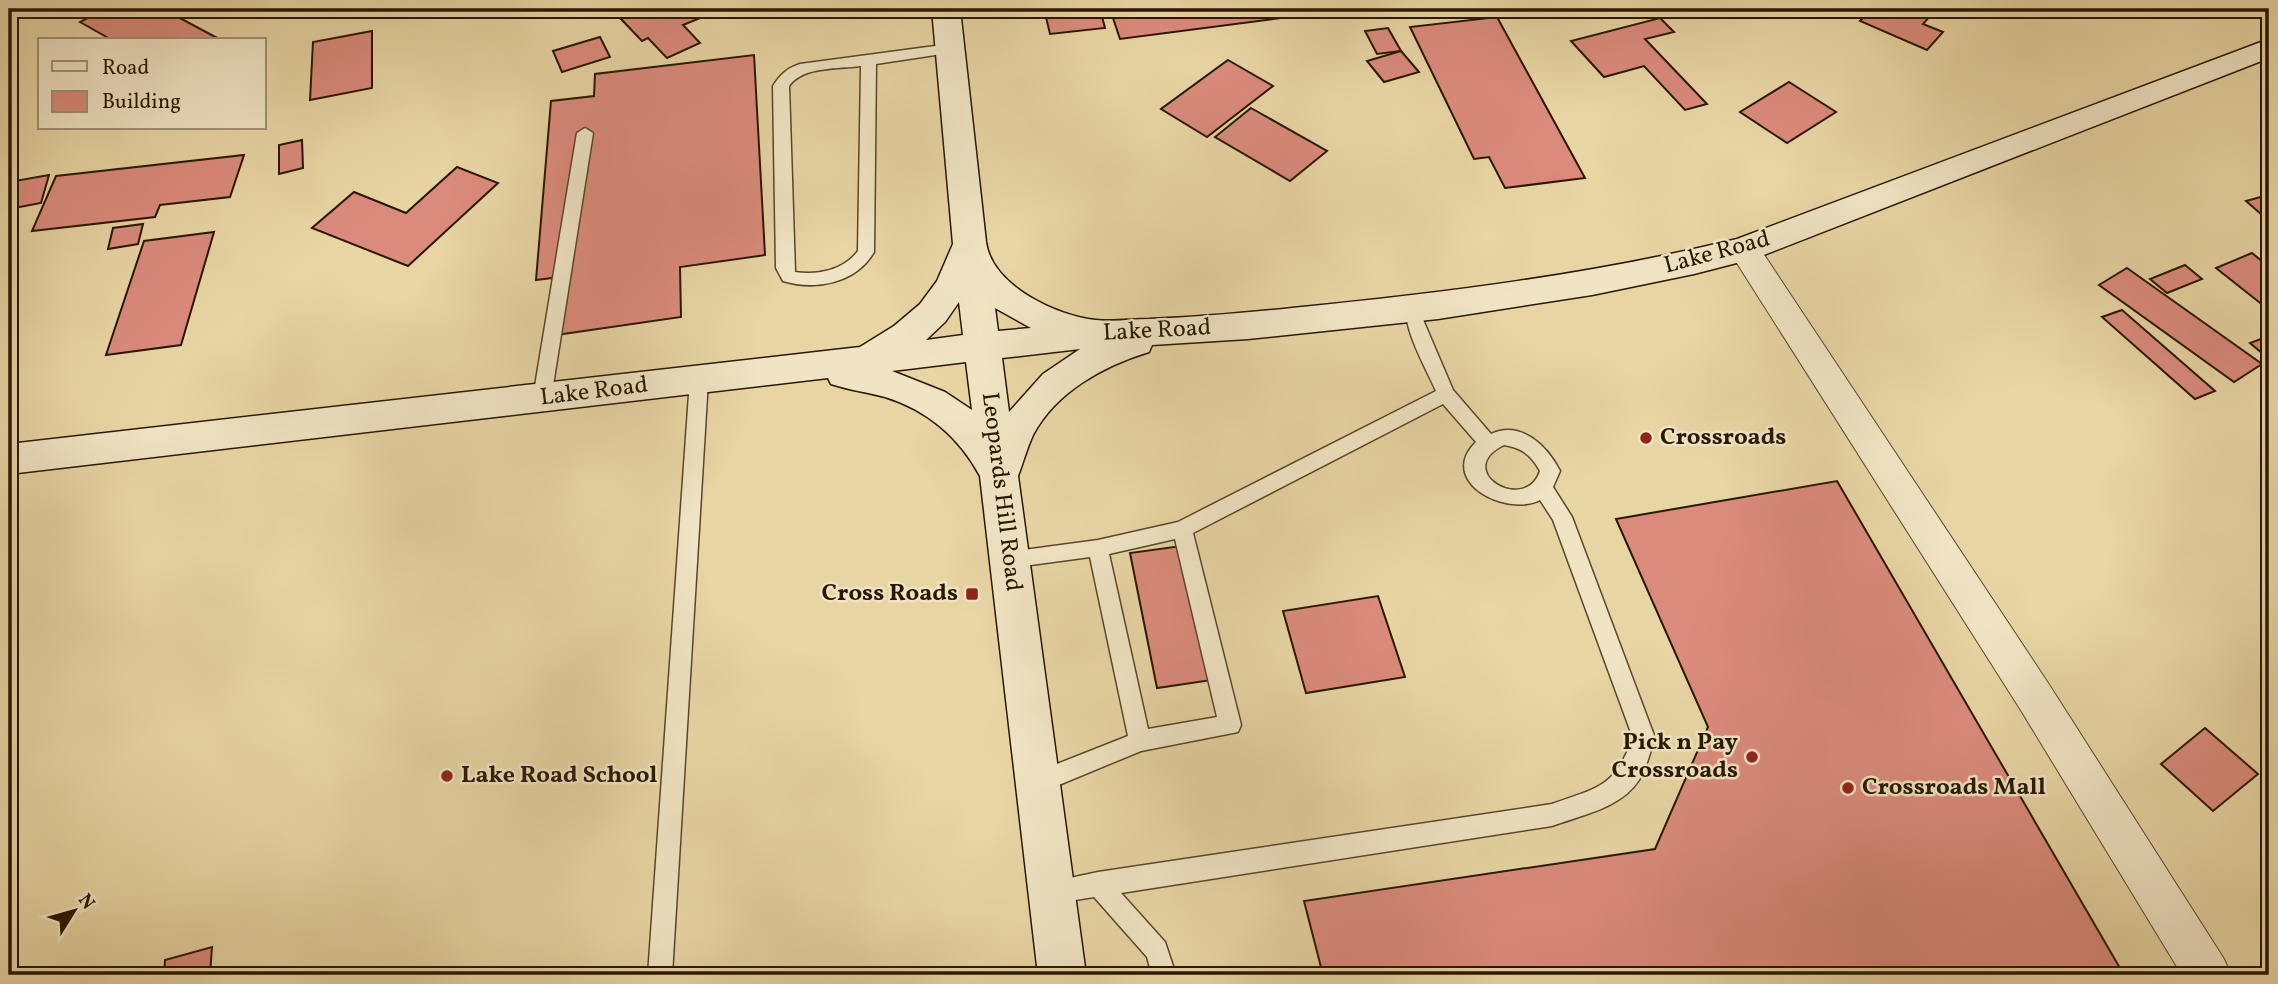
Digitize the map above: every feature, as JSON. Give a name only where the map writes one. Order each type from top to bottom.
[{"type":"main road","name":"Leopards Hill Road","points":[[946,9],[969,242],[1062,975]]},
{"type":"main road","name":"Lake Road","points":[[9,459],[1102,333],[1172,333],[1414,309],[1577,284],[1695,262],[1744,249],[2269,48]]},
{"type":"main road","points":[[969,242],[979,269],[997,292],[1025,311],[1063,326],[1102,333]]},
{"type":"main road","points":[[867,361],[907,336],[940,307],[958,276],[969,242]]},
{"type":"main road","points":[[999,475],[1021,424],[1058,381],[1111,348],[1172,333]]},
{"type":"main road","points":[[806,369],[904,387],[944,408],[976,438],[999,475]]},
{"type":"street","points":[[1744,249],[2028,688],[2208,975]]},
{"type":"lane","points":[[2253,9],[2269,19]]},
{"type":"lane","points":[[869,60],[866,252],[860,264],[849,271],[802,280],[789,277],[784,268],[781,86],[788,76],[800,69],[950,49]]},
{"type":"lane","points":[[542,398],[585,133]]},
{"type":"lane","points":[[1414,309],[1415,323],[1447,394],[1486,442]]},
{"type":"lane","points":[[660,975],[699,380]]},
{"type":"lane","points":[[1009,559],[1098,548],[1182,529],[1447,394]]},
{"type":"lane","points":[[1502,437],[1521,439],[1541,452],[1550,471],[1544,489],[1531,497],[1513,499],[1494,492],[1480,481],[1473,466],[1476,452],[1486,442],[1502,437]]},
{"type":"lane","points":[[1051,892],[1552,815],[1608,795],[1631,773],[1644,738],[1562,517],[1544,489]]},
{"type":"lane","points":[[1037,783],[1140,741],[1230,724],[1182,529]]},
{"type":"lane","points":[[1098,548],[1140,741]]},
{"type":"lane","points":[[1098,884],[1157,950],[1164,975]]},
{"type":"building","points":[[104,9],[163,9],[217,38],[108,38],[80,22]]},
{"type":"building","points":[[628,9],[688,9],[698,19],[683,25],[700,43],[667,58],[648,38],[642,41],[621,19],[633,14]]},
{"type":"building","points":[[1044,9],[1100,9],[1105,28],[1050,34]]},
{"type":"building","points":[[1110,9],[1292,9],[1296,16],[1120,39]]},
{"type":"building","points":[[1871,9],[1936,9],[1923,24],[1943,32],[1927,50],[1860,21]]},
{"type":"building","points":[[1497,17],[1585,178],[1505,188],[1489,157],[1474,159],[1410,27]]},
{"type":"building","points":[[1660,18],[1674,32],[1645,39],[1707,104],[1685,110],[1644,66],[1604,77],[1571,41]]},
{"type":"building","points":[[1388,28],[1401,51],[1377,54],[1365,31]]},
{"type":"building","points":[[372,31],[372,88],[310,100],[313,42]]},
{"type":"building","points":[[600,37],[610,57],[562,72],[553,51]]},
{"type":"building","points":[[1401,51],[1419,72],[1384,82],[1367,61]]},
{"type":"building","points":[[754,55],[765,255],[680,267],[681,317],[556,335],[560,277],[536,280],[551,101],[594,96],[595,74]]},
{"type":"building","points":[[1228,60],[1273,86],[1207,137],[1161,109]]},
{"type":"building","points":[[1789,82],[1836,112],[1787,143],[1740,112]]},
{"type":"building","points":[[1251,108],[1327,151],[1290,181],[1215,137]]},
{"type":"building","points":[[302,140],[303,168],[279,174],[279,145]]},
{"type":"building","points":[[244,155],[230,197],[160,205],[155,217],[32,231],[56,176]]},
{"type":"building","points":[[457,167],[498,183],[408,266],[312,228],[354,192],[406,213]]},
{"type":"building","points":[[49,175],[41,203],[9,209],[9,182]]},
{"type":"building","points":[[2264,196],[2269,200],[2269,221],[2246,201]]},
{"type":"building","points":[[143,224],[138,244],[108,249],[113,228]]},
{"type":"building","points":[[214,232],[181,345],[106,355],[144,241]]},
{"type":"building","points":[[2252,253],[2269,267],[2269,310],[2216,268]]},
{"type":"building","points":[[2185,265],[2202,279],[2167,293],[2150,279]]},
{"type":"building","points":[[2127,268],[2262,364],[2234,382],[2099,285]]},
{"type":"building","points":[[2122,310],[2215,391],[2195,399],[2102,317]]},
{"type":"building","points":[[2269,336],[2269,359],[2250,343]]},
{"type":"building","name":"Crossroads Mall","points":[[1837,481],[2124,975],[1323,975],[1304,901],[1655,849],[1708,727],[1616,519]]},
{"type":"building","points":[[1181,546],[1212,680],[1157,688],[1130,553]]},
{"type":"building","points":[[1378,596],[1405,677],[1306,693],[1283,611]]},
{"type":"building","points":[[2205,728],[2258,774],[2213,811],[2161,764]]},
{"type":"building","points":[[212,947],[210,975],[164,975],[165,960]]},
{"type":"place","name":"Crossroads","points":[[1646,438]]},
{"type":"place","name":"Cross Roads","points":[[972,594]]},
{"type":"place","name":"Pick n Pay Crossroads","points":[[1752,757]]},
{"type":"place","name":"Lake Road School","points":[[447,776]]},
{"type":"place","name":"Crossroads Mall","points":[[1848,788]]}]
